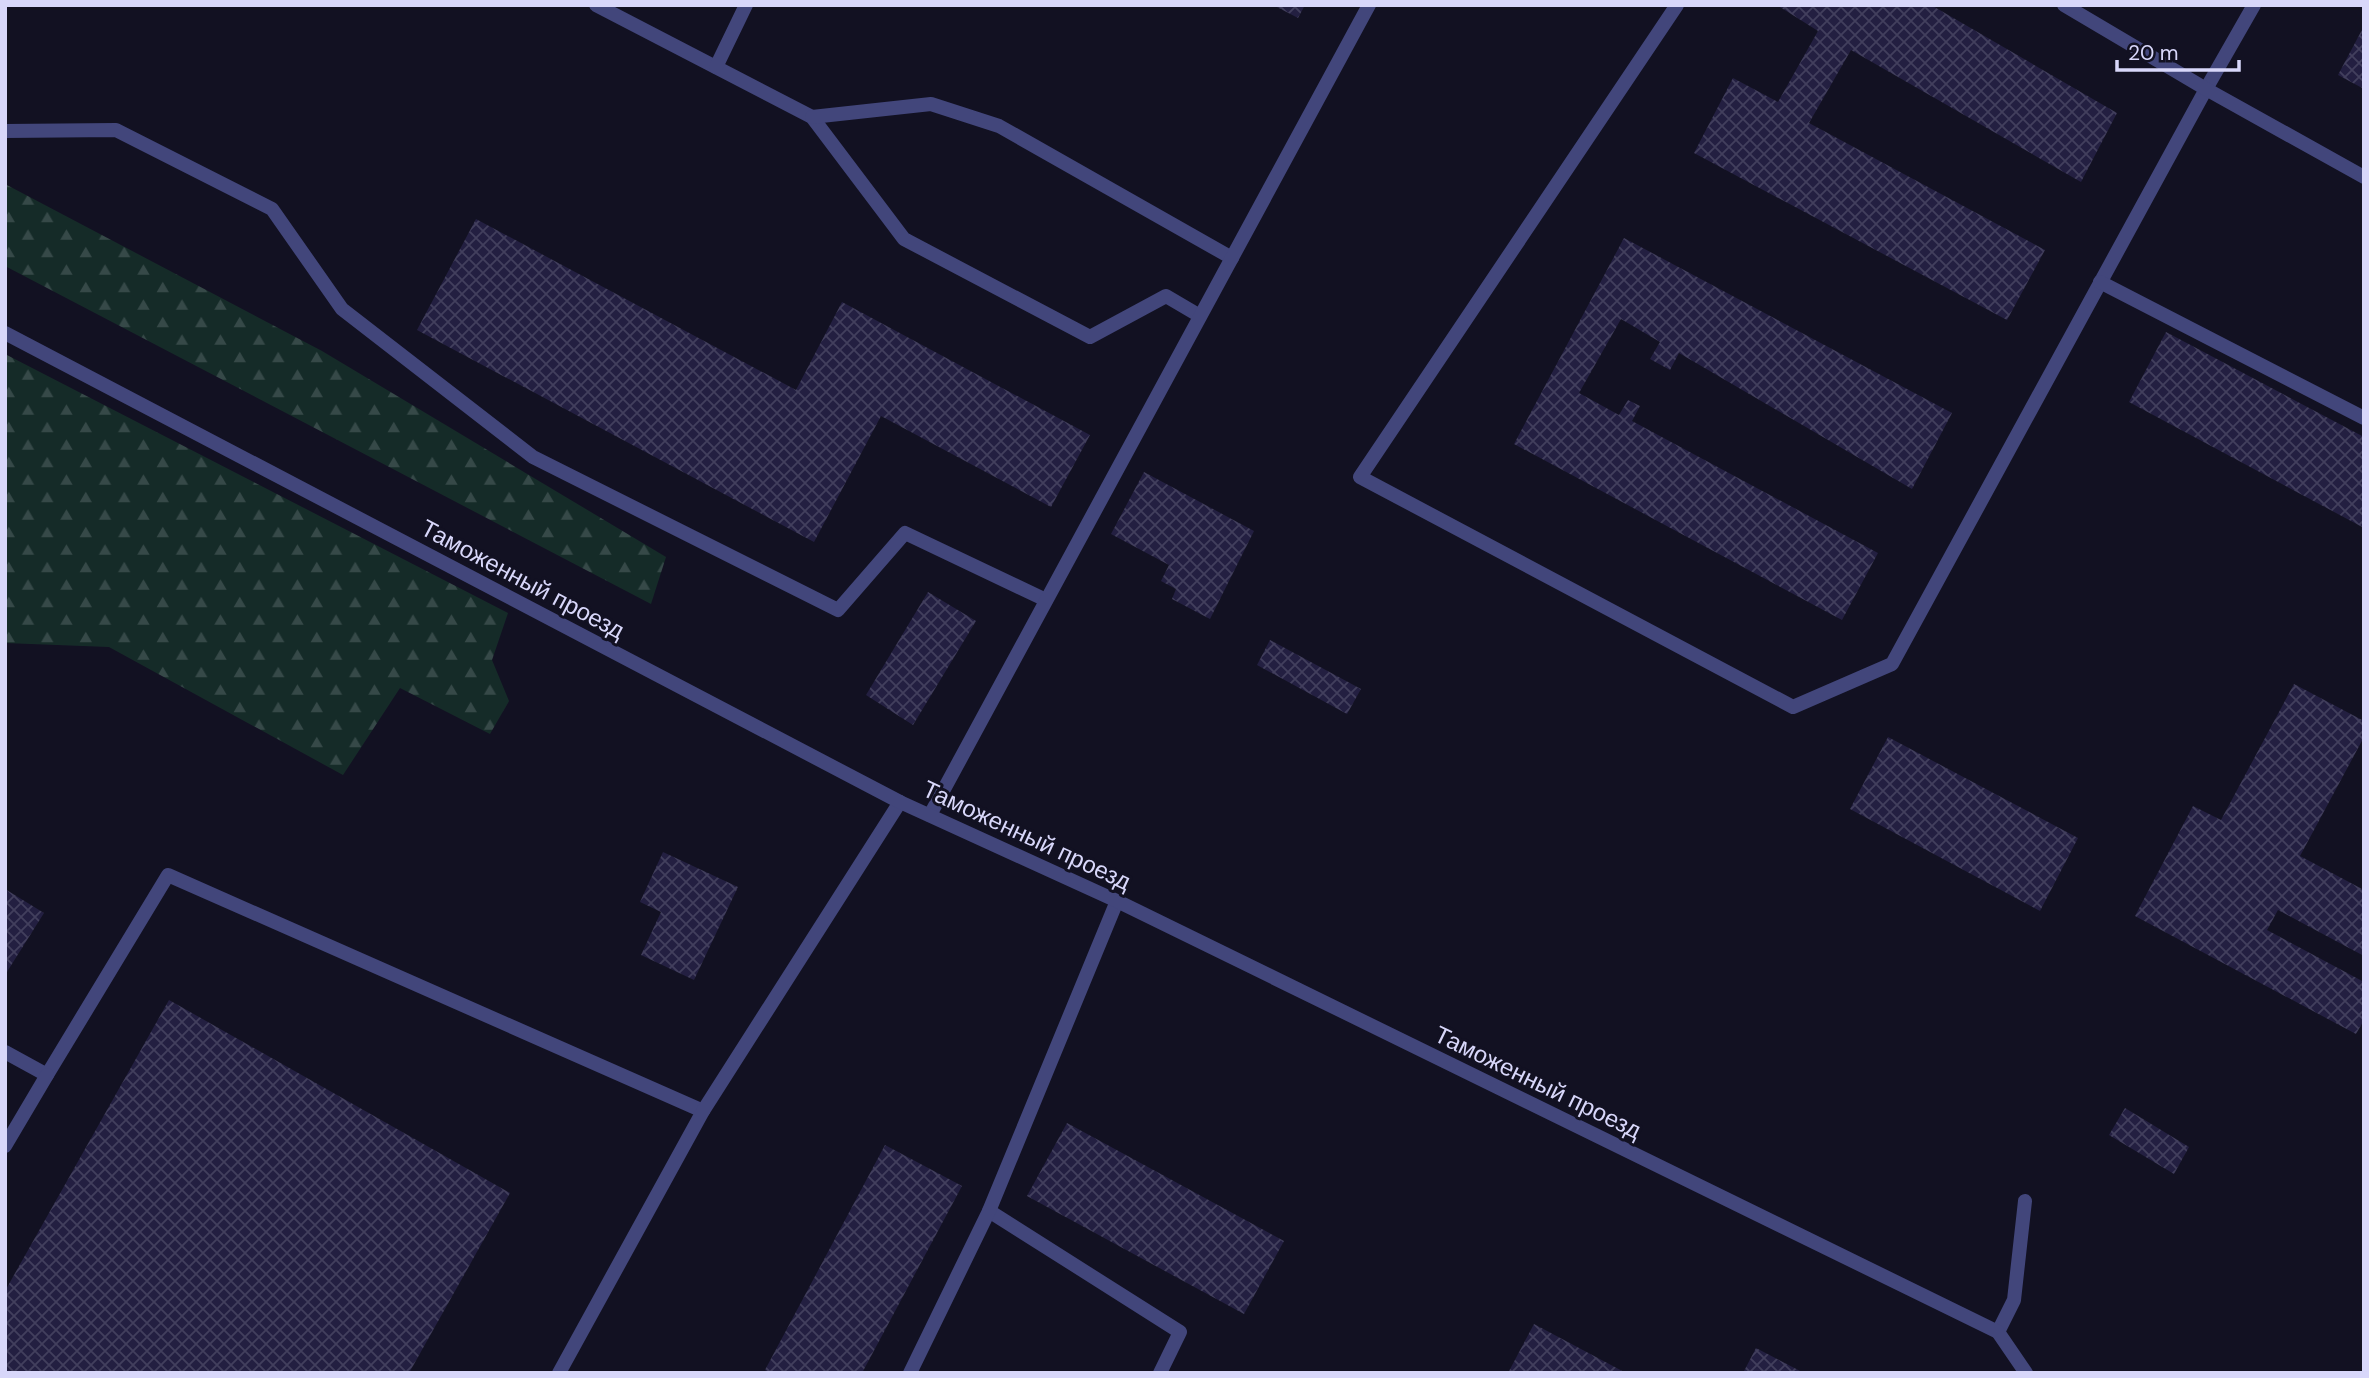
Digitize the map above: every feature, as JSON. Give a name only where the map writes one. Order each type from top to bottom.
[{"type":"street","points":[[596,5],[812,117],[904,239],[1090,337],[1166,296],[1200,316]]},
{"type":"street","points":[[716,67],[746,5]]},
{"type":"street","points":[[930,815],[1369,5]]},
{"type":"street","points":[[1677,5],[1360,477],[1793,707],[1892,664],[2254,5]]},
{"type":"street","points":[[2064,5],[2206,89],[2364,177]]},
{"type":"street","points":[[812,117],[931,104],[999,126],[1232,258]]},
{"type":"street","points":[[5,131],[116,130],[272,209],[342,309],[533,457],[838,610],[905,533],[1046,600]]},
{"type":"street","points":[[2100,282],[2364,418]]},
{"type":"street","name":"Таможенный проезд","points":[[5,333],[900,802],[1117,901],[1998,1332],[2026,1373]]},
{"type":"street","points":[[559,1373],[703,1111],[900,802]]},
{"type":"street","points":[[5,1146],[168,876],[703,1111]]},
{"type":"street","points":[[910,1373],[989,1211],[1117,901]]},
{"type":"street","points":[[5,1052],[47,1075]]},
{"type":"street","points":[[1998,1332],[2014,1300],[2025,1200]]},
{"type":"street","points":[[989,1211],[1180,1332],[1160,1373]]},
{"type":"green space","points":[[5,184],[322,351],[666,557],[651,604],[5,266]]},
{"type":"green space","points":[[5,354],[508,613],[492,660],[509,701],[490,734],[400,688],[343,775],[109,647],[5,643]]},
{"type":"building","points":[[1273,5],[1305,5],[1298,18]]},
{"type":"building","points":[[1777,5],[1931,5],[2117,113],[2081,182],[1851,50],[1809,123],[2045,250],[2007,320],[1694,153],[1733,78],[1778,102],[1818,31]]},
{"type":"building","points":[[2364,26],[2364,89],[2338,75]]},
{"type":"building","points":[[476,219],[796,390],[842,302],[1090,435],[1051,507],[881,416],[814,542],[417,330]]},
{"type":"building","points":[[1624,238],[1952,413],[1912,489],[1679,353],[1670,370],[1650,359],[1660,342],[1621,319],[1579,393],[1619,415],[1628,400],[1640,406],[1632,421],[1878,553],[1842,620],[1514,444]]},
{"type":"building","points":[[2166,332],[2364,437],[2364,528],[2129,402]]},
{"type":"building","points":[[1144,472],[1254,531],[1210,619],[1172,599],[1176,589],[1161,581],[1169,565],[1111,534]]},
{"type":"building","points":[[928,592],[976,621],[913,725],[866,695]]},
{"type":"building","points":[[1270,640],[1361,689],[1347,714],[1257,665]]},
{"type":"building","points":[[2294,684],[2364,721],[2364,737],[2300,856],[2364,890],[2364,956],[2278,910],[2267,930],[2364,982],[2364,1020],[2356,1034],[2135,916],[2193,806],[2221,820]]},
{"type":"building","points":[[1888,737],[2078,838],[2040,911],[1850,809]]},
{"type":"building","points":[[663,852],[738,887],[694,980],[641,955],[661,912],[640,902]]},
{"type":"building","points":[[5,889],[44,913],[5,975]]},
{"type":"building","points":[[169,1000],[510,1193],[409,1373],[5,1373],[5,1291]]},
{"type":"building","points":[[2125,1108],[2189,1147],[2174,1174],[2109,1135]]},
{"type":"building","points":[[1067,1123],[1284,1241],[1244,1314],[1027,1196]]},
{"type":"building","points":[[885,1145],[962,1186],[862,1373],[770,1373],[765,1370]]},
{"type":"building","points":[[1534,1324],[1626,1373],[1508,1373]]},
{"type":"building","points":[[1756,1348],[1804,1373],[1743,1373]]}]
